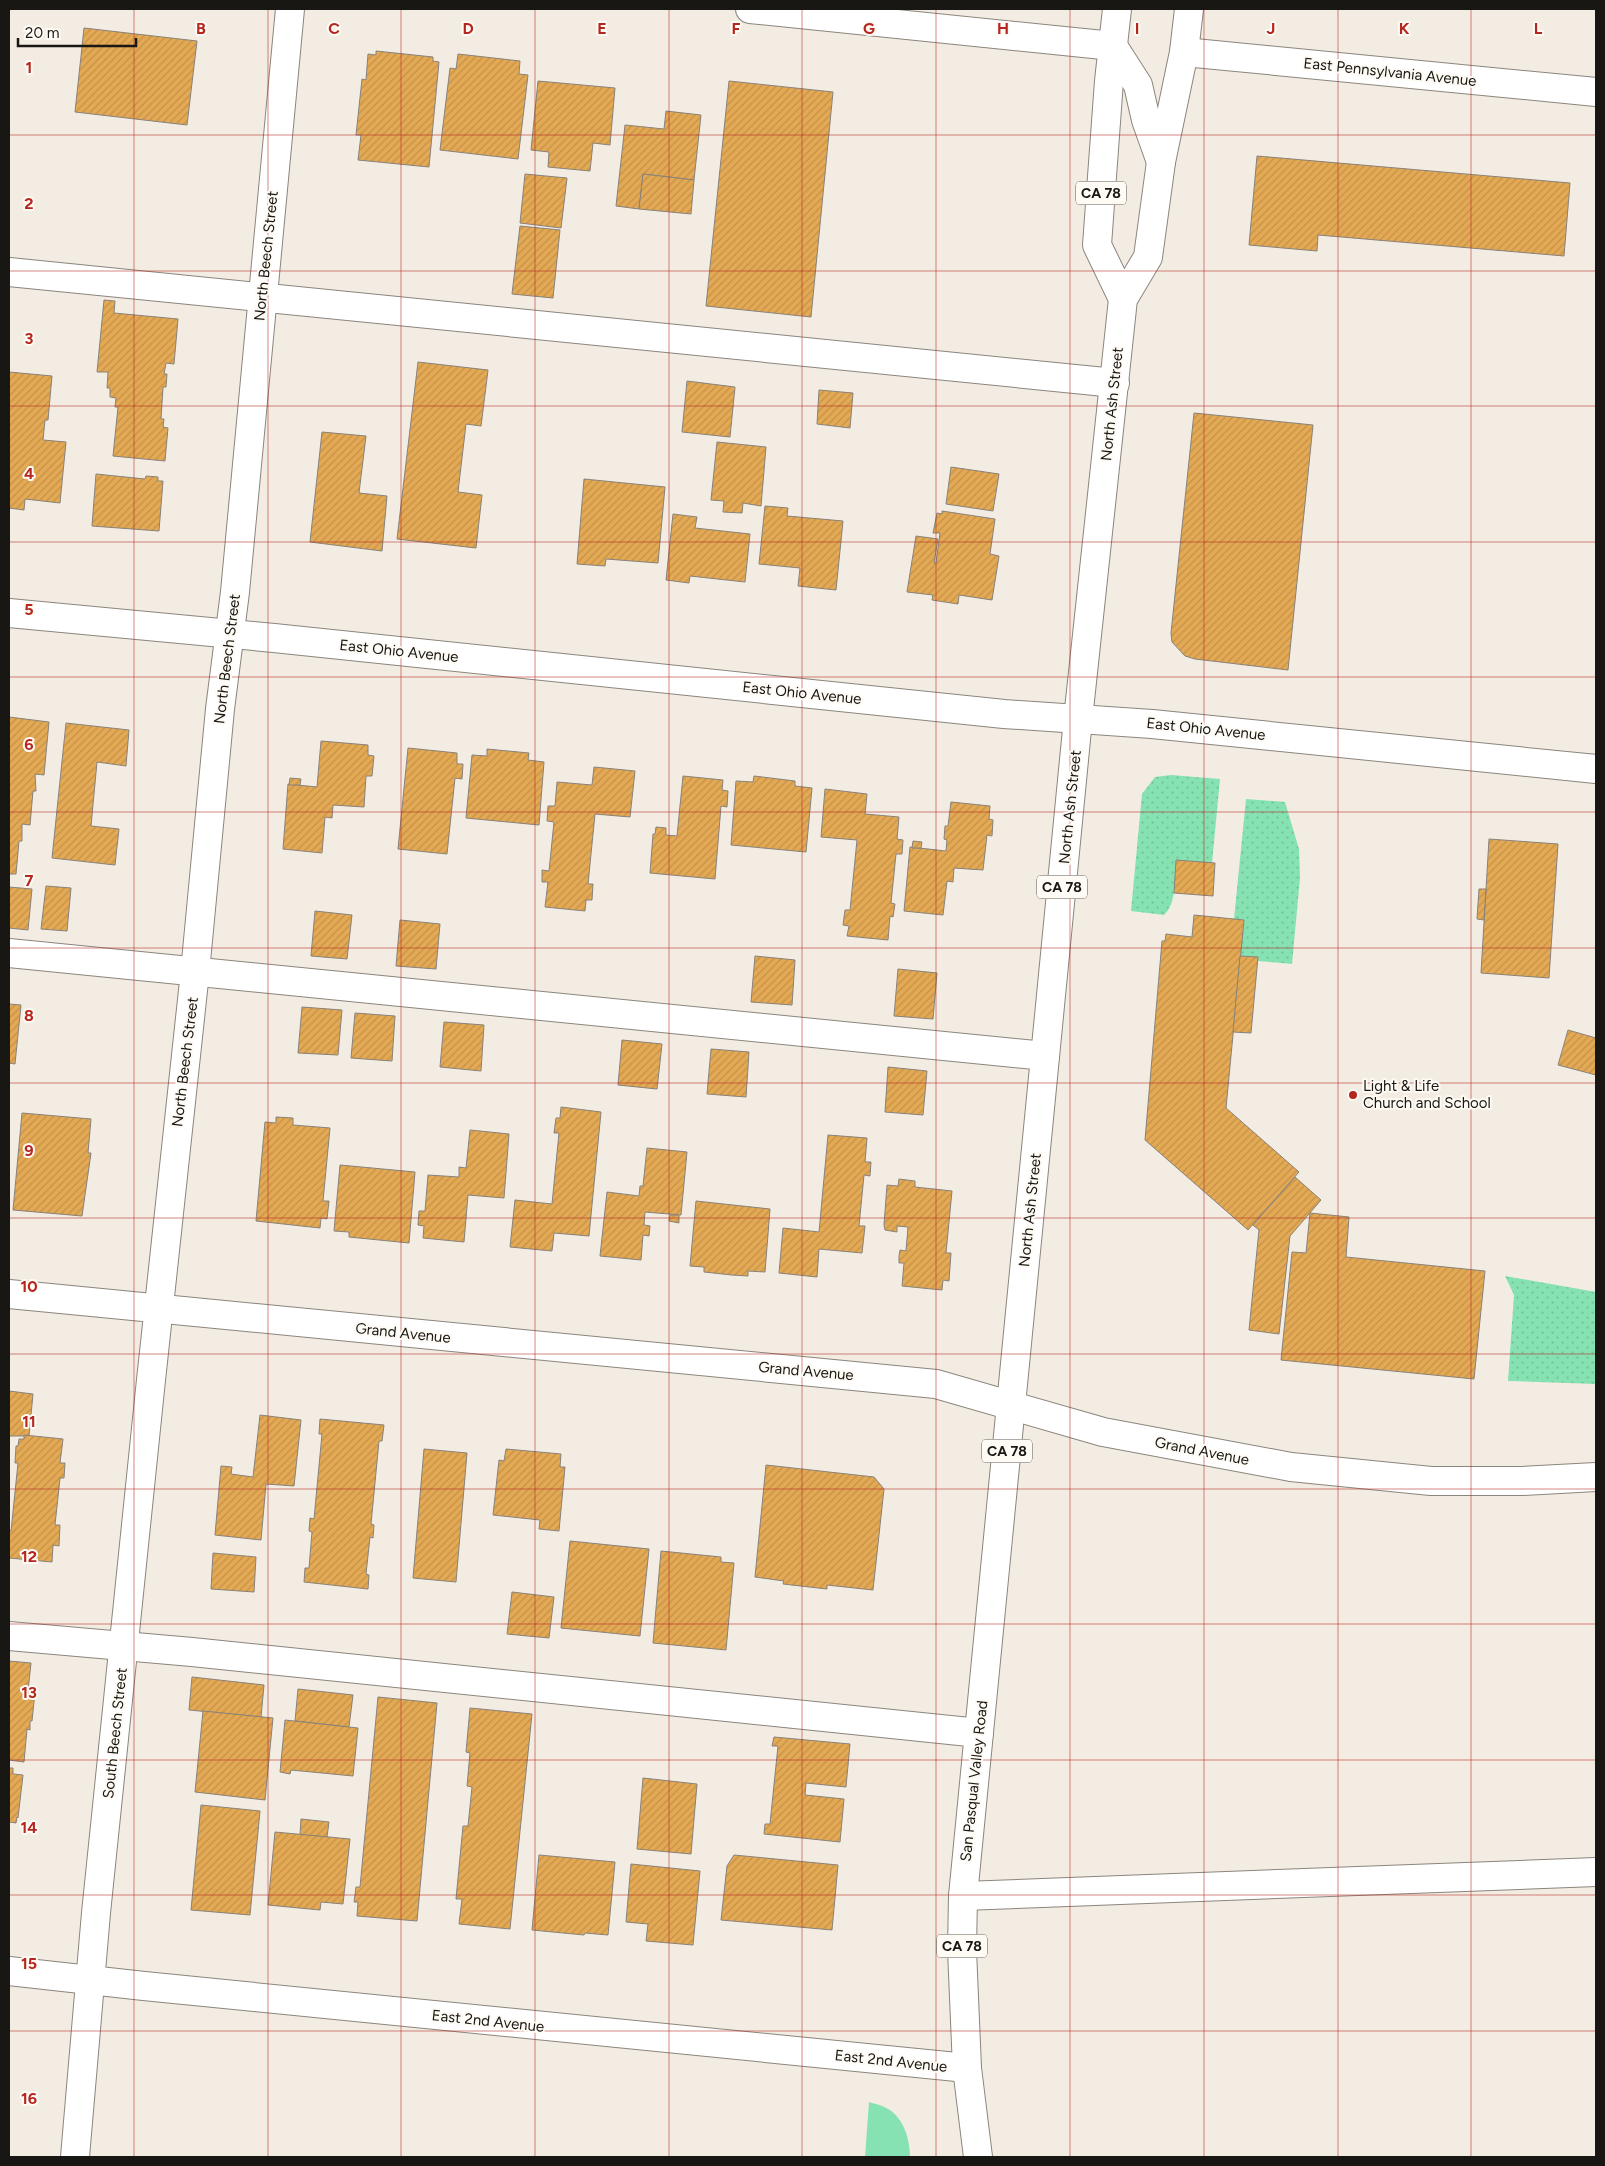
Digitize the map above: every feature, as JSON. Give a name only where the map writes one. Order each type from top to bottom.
[{"type":"street","name":"North Beech Street","points":[[158,1309],[196,972],[290,9]]},
{"type":"street","points":[[750,9],[1113,46],[1138,85],[1146,120],[1161,162]]},
{"type":"street","name":"CA 78","points":[[1117,9],[1097,245],[1123,299]]},
{"type":"street","name":"North Ash Street","points":[[1011,1406],[1078,719],[1123,299],[1148,257],[1161,162],[1184,52],[1189,9]]},
{"type":"street","name":"East Pennsylvania Avenue","points":[[1184,52],[1596,92]]},
{"type":"street","points":[[9,272],[1114,383]]},
{"type":"street","name":"East Ohio Avenue","points":[[9,614],[1004,714],[1152,724],[1596,769]]},
{"type":"street","points":[[9,953],[1045,1056]]},
{"type":"street","name":"Grand Avenue","points":[[9,1294],[936,1384],[1103,1432],[1291,1467],[1431,1481],[1522,1481],[1596,1477]]},
{"type":"street","name":"South Beech Street","points":[[75,2157],[90,1980],[158,1309]]},
{"type":"street","name":"San Pasqual Valley Road","points":[[978,2157],[967,2068],[962,1950],[963,1896],[1011,1406]]},
{"type":"street","points":[[9,1636],[192,1652],[979,1733]]},
{"type":"street","points":[[963,1896],[1596,1872]]},
{"type":"street","name":"East 2nd Avenue","points":[[9,1971],[967,2068]]},
{"type":"green space","points":[[1171,775],[1220,779],[1212,863],[1176,860],[1173,897],[1164,915],[1131,911],[1142,794],[1155,777]]},
{"type":"green space","points":[[1246,799],[1285,802],[1299,849],[1300,878],[1292,964],[1258,961],[1258,957],[1240,956],[1244,920],[1234,919]]},
{"type":"green space","points":[[1505,1276],[1596,1292],[1596,1384],[1508,1381],[1514,1295]]},
{"type":"green space","points":[[869,2102],[886,2108],[898,2118],[905,2130],[910,2157],[865,2157]]},
{"type":"building","points":[[84,28],[197,41],[187,125],[75,112]]},
{"type":"building","points":[[376,51],[433,57],[433,61],[439,62],[429,167],[358,160],[361,135],[356,135],[362,79],[366,80],[368,54],[376,55]]},
{"type":"building","points":[[458,54],[520,61],[519,74],[528,75],[518,159],[440,150],[450,68],[456,69]]},
{"type":"building","points":[[538,81],[615,88],[610,145],[593,143],[590,171],[548,167],[549,152],[531,150]]},
{"type":"building","points":[[729,81],[833,92],[811,317],[706,306]]},
{"type":"building","points":[[666,111],[701,115],[694,180],[643,174],[639,209],[616,206],[625,125],[664,129]]},
{"type":"building","points":[[1257,156],[1570,183],[1564,256],[1318,235],[1317,251],[1249,245]]},
{"type":"building","points":[[525,174],[567,178],[561,228],[520,223]]},
{"type":"building","points":[[643,174],[694,180],[691,214],[639,209]]},
{"type":"building","points":[[520,226],[560,230],[553,298],[512,294]]},
{"type":"building","points":[[104,300],[115,301],[114,313],[178,319],[174,364],[166,363],[164,374],[167,374],[166,387],[163,387],[161,419],[164,419],[163,427],[168,428],[165,461],[113,456],[118,407],[115,407],[116,398],[110,397],[110,388],[107,388],[108,372],[97,372]]},
{"type":"building","points":[[418,362],[488,370],[481,426],[466,424],[458,492],[482,495],[476,548],[397,539]]},
{"type":"building","points":[[9,372],[52,376],[48,420],[45,420],[43,440],[66,442],[60,503],[25,499],[24,510],[9,508]]},
{"type":"building","points":[[687,381],[735,387],[730,437],[682,432]]},
{"type":"building","points":[[819,390],[853,393],[850,428],[817,424]]},
{"type":"building","points":[[1194,413],[1313,425],[1288,670],[1195,659],[1185,656],[1172,642],[1171,633]]},
{"type":"building","points":[[322,432],[366,436],[359,493],[387,496],[382,551],[310,542]]},
{"type":"building","points":[[717,442],[766,447],[761,506],[743,503],[742,513],[723,512],[724,501],[711,500]]},
{"type":"building","points":[[951,467],[999,474],[993,511],[946,504]]},
{"type":"building","points":[[96,474],[145,479],[146,476],[158,477],[158,481],[163,481],[159,531],[92,526]]},
{"type":"building","points":[[584,479],[665,487],[658,563],[606,559],[605,566],[577,564]]},
{"type":"building","points":[[765,506],[788,508],[787,516],[843,521],[836,590],[798,586],[800,568],[759,564]]},
{"type":"building","points":[[942,511],[995,519],[990,554],[999,556],[992,600],[959,595],[958,604],[932,600],[933,595],[907,592],[916,536],[938,539],[934,563],[936,563],[940,533],[933,533],[937,513],[942,514]]},
{"type":"building","points":[[673,514],[697,517],[695,528],[750,534],[745,582],[690,576],[689,583],[666,580]]},
{"type":"building","points":[[9,717],[49,722],[44,775],[35,774],[36,791],[33,791],[30,825],[22,824],[22,841],[19,841],[16,874],[9,874]]},
{"type":"building","points":[[66,723],[129,730],[126,766],[97,762],[91,826],[119,829],[115,865],[52,858]]},
{"type":"building","points":[[321,741],[368,745],[368,755],[374,756],[372,776],[366,776],[364,807],[333,805],[332,818],[325,817],[322,853],[283,849],[288,784],[317,787]]},
{"type":"building","points":[[408,748],[457,753],[457,764],[463,764],[462,779],[455,778],[447,854],[398,849]]},
{"type":"building","points":[[487,749],[529,753],[528,760],[544,762],[539,825],[466,818],[472,755],[487,756]]},
{"type":"building","points":[[594,767],[635,771],[630,817],[595,814],[588,884],[593,884],[592,900],[586,900],[585,911],[545,907],[548,882],[542,882],[542,870],[549,871],[554,822],[547,821],[548,806],[555,806],[557,782],[592,785]]},
{"type":"building","points":[[683,776],[723,780],[722,790],[728,791],[727,807],[721,806],[715,879],[650,873],[653,834],[655,834],[656,827],[666,828],[666,835],[677,836]]},
{"type":"building","points":[[754,776],[795,781],[795,786],[812,788],[806,852],[731,845],[736,781],[753,782]]},
{"type":"building","points":[[290,778],[301,779],[300,785],[289,785]]},
{"type":"building","points":[[825,789],[867,794],[865,814],[899,817],[897,839],[903,840],[902,854],[896,854],[891,903],[895,904],[893,917],[890,916],[888,940],[847,936],[849,926],[843,925],[845,910],[850,910],[857,840],[821,837]]},
{"type":"building","points":[[951,802],[990,806],[989,819],[993,820],[992,836],[987,835],[983,870],[954,868],[953,882],[947,881],[943,915],[904,911],[910,847],[946,851],[947,840],[944,839],[945,826],[948,826]]},
{"type":"building","points":[[1489,839],[1558,844],[1549,978],[1481,973]]},
{"type":"building","points":[[913,841],[922,842],[921,848],[912,848]]},
{"type":"building","points":[[1176,860],[1215,863],[1213,896],[1174,893]]},
{"type":"building","points":[[46,886],[71,888],[67,931],[41,929]]},
{"type":"building","points":[[9,887],[32,889],[28,930],[9,928]]},
{"type":"building","points":[[1479,889],[1486,889],[1484,920],[1477,919]]},
{"type":"building","points":[[315,911],[352,915],[347,959],[311,956]]},
{"type":"building","points":[[1194,915],[1244,920],[1226,1108],[1299,1172],[1248,1230],[1145,1140],[1162,941],[1165,941],[1166,934],[1192,937]]},
{"type":"building","points":[[400,920],[440,924],[436,969],[396,966]]},
{"type":"building","points":[[755,956],[795,960],[792,1005],[751,1002]]},
{"type":"building","points":[[1240,956],[1258,957],[1251,1033],[1233,1032]]},
{"type":"building","points":[[898,969],[937,973],[933,1019],[894,1016]]},
{"type":"building","points":[[9,1004],[21,1005],[15,1064],[9,1063]]},
{"type":"building","points":[[302,1007],[342,1010],[338,1055],[298,1053]]},
{"type":"building","points":[[355,1013],[395,1016],[392,1061],[351,1058]]},
{"type":"building","points":[[444,1022],[484,1025],[481,1071],[440,1067]]},
{"type":"building","points":[[1568,1030],[1596,1038],[1596,1075],[1558,1065]]},
{"type":"building","points":[[622,1040],[662,1044],[657,1089],[618,1085]]},
{"type":"building","points":[[711,1049],[749,1052],[746,1097],[707,1094]]},
{"type":"building","points":[[888,1067],[927,1071],[923,1115],[885,1112]]},
{"type":"building","points":[[561,1107],[601,1112],[589,1236],[554,1233],[552,1251],[510,1247],[515,1200],[552,1204],[559,1133],[554,1133],[556,1118],[560,1118]]},
{"type":"building","points":[[22,1113],[91,1119],[88,1153],[91,1153],[82,1216],[13,1210]]},
{"type":"building","points":[[276,1117],[293,1118],[293,1125],[330,1128],[323,1201],[329,1201],[327,1219],[321,1218],[320,1228],[256,1221],[265,1122],[276,1123]]},
{"type":"building","points":[[470,1130],[509,1134],[504,1198],[468,1195],[464,1242],[423,1238],[424,1226],[418,1225],[419,1211],[425,1211],[428,1175],[459,1177],[459,1167],[466,1168]]},
{"type":"building","points":[[828,1135],[867,1138],[865,1162],[871,1162],[870,1176],[864,1175],[859,1226],[865,1226],[862,1253],[819,1249],[817,1277],[779,1273],[783,1228],[819,1232]]},
{"type":"building","points":[[647,1148],[687,1152],[681,1215],[645,1212],[644,1225],[650,1226],[649,1236],[643,1235],[641,1260],[600,1256],[607,1192],[639,1196],[640,1186],[643,1186]]},
{"type":"building","points":[[340,1165],[415,1172],[409,1243],[349,1237],[349,1232],[334,1231]]},
{"type":"building","points":[[1295,1177],[1321,1200],[1290,1236],[1279,1334],[1249,1330],[1259,1230],[1253,1225]]},
{"type":"building","points":[[899,1179],[915,1181],[915,1187],[952,1191],[946,1253],[951,1253],[949,1281],[943,1280],[942,1290],[902,1286],[904,1263],[899,1263],[899,1256],[900,1250],[906,1251],[908,1227],[897,1226],[897,1232],[885,1230],[884,1225],[887,1185],[898,1186]]},
{"type":"building","points":[[696,1201],[770,1209],[765,1272],[748,1271],[748,1276],[732,1275],[704,1272],[704,1267],[690,1266]]},
{"type":"building","points":[[1310,1213],[1349,1217],[1346,1257],[1485,1271],[1474,1379],[1281,1360],[1292,1252],[1306,1253]]},
{"type":"building","points":[[670,1215],[679,1215],[679,1223],[669,1221]]},
{"type":"building","points":[[9,1391],[33,1394],[29,1436],[9,1436]]},
{"type":"building","points":[[260,1415],[301,1420],[294,1486],[266,1484],[261,1540],[215,1535],[221,1466],[232,1467],[231,1474],[253,1477]]},
{"type":"building","points":[[320,1419],[384,1425],[382,1441],[379,1441],[371,1524],[374,1525],[373,1538],[370,1537],[366,1574],[369,1575],[368,1589],[304,1582],[305,1568],[309,1568],[312,1532],[309,1531],[310,1518],[314,1519],[322,1434],[319,1434]]},
{"type":"building","points":[[24,1435],[63,1439],[60,1463],[65,1463],[64,1478],[60,1478],[55,1525],[60,1525],[59,1546],[53,1545],[52,1562],[9,1558],[9,1530],[11,1531],[18,1463],[15,1463],[16,1446],[18,1446],[19,1439],[24,1439]]},
{"type":"building","points":[[424,1449],[467,1453],[456,1582],[413,1578]]},
{"type":"building","points":[[506,1449],[561,1454],[560,1467],[565,1467],[559,1531],[539,1529],[540,1520],[493,1515],[499,1460],[504,1461]]},
{"type":"building","points":[[766,1465],[874,1477],[884,1489],[873,1590],[827,1585],[827,1589],[783,1584],[784,1581],[755,1577]]},
{"type":"building","points":[[570,1541],[649,1549],[640,1636],[561,1628]]},
{"type":"building","points":[[661,1551],[721,1557],[721,1562],[734,1563],[726,1650],[653,1643]]},
{"type":"building","points":[[213,1553],[256,1557],[254,1592],[211,1589]]},
{"type":"building","points":[[512,1592],[554,1597],[549,1638],[507,1634]]},
{"type":"building","points":[[9,1661],[31,1663],[28,1691],[35,1692],[32,1721],[30,1721],[30,1730],[27,1729],[24,1762],[9,1760]]},
{"type":"building","points":[[192,1677],[264,1685],[261,1717],[189,1710]]},
{"type":"building","points":[[298,1689],[353,1695],[349,1727],[295,1721]]},
{"type":"building","points":[[378,1697],[437,1703],[417,1921],[357,1916],[358,1902],[354,1902],[356,1887],[360,1887]]},
{"type":"building","points":[[470,1708],[532,1714],[510,1929],[459,1924],[462,1899],[456,1899],[463,1826],[468,1826],[472,1787],[467,1786],[470,1753],[466,1752]]},
{"type":"building","points":[[203,1711],[273,1718],[265,1800],[195,1792]]},
{"type":"building","points":[[285,1720],[358,1728],[353,1776],[291,1770],[290,1774],[280,1772]]},
{"type":"building","points":[[774,1737],[850,1744],[846,1787],[806,1783],[805,1795],[844,1799],[840,1842],[764,1834],[765,1824],[770,1824],[778,1746],[772,1746]]},
{"type":"building","points":[[9,1768],[13,1768],[13,1774],[23,1775],[16,1823],[9,1822]]},
{"type":"building","points":[[643,1778],[697,1784],[691,1854],[637,1849]]},
{"type":"building","points":[[201,1805],[260,1811],[250,1915],[191,1910]]},
{"type":"building","points":[[301,1819],[329,1822],[327,1837],[300,1835]]},
{"type":"building","points":[[275,1832],[350,1839],[343,1904],[321,1902],[320,1910],[268,1905]]},
{"type":"building","points":[[539,1855],[615,1862],[608,1935],[585,1933],[584,1935],[532,1930]]},
{"type":"building","points":[[734,1855],[838,1865],[832,1930],[721,1920],[727,1866]]},
{"type":"building","points":[[631,1864],[700,1871],[693,1945],[646,1941],[648,1924],[626,1922]]},
{"type":"place","name":"Light & Life Church and School","points":[[1353,1095]]}]
